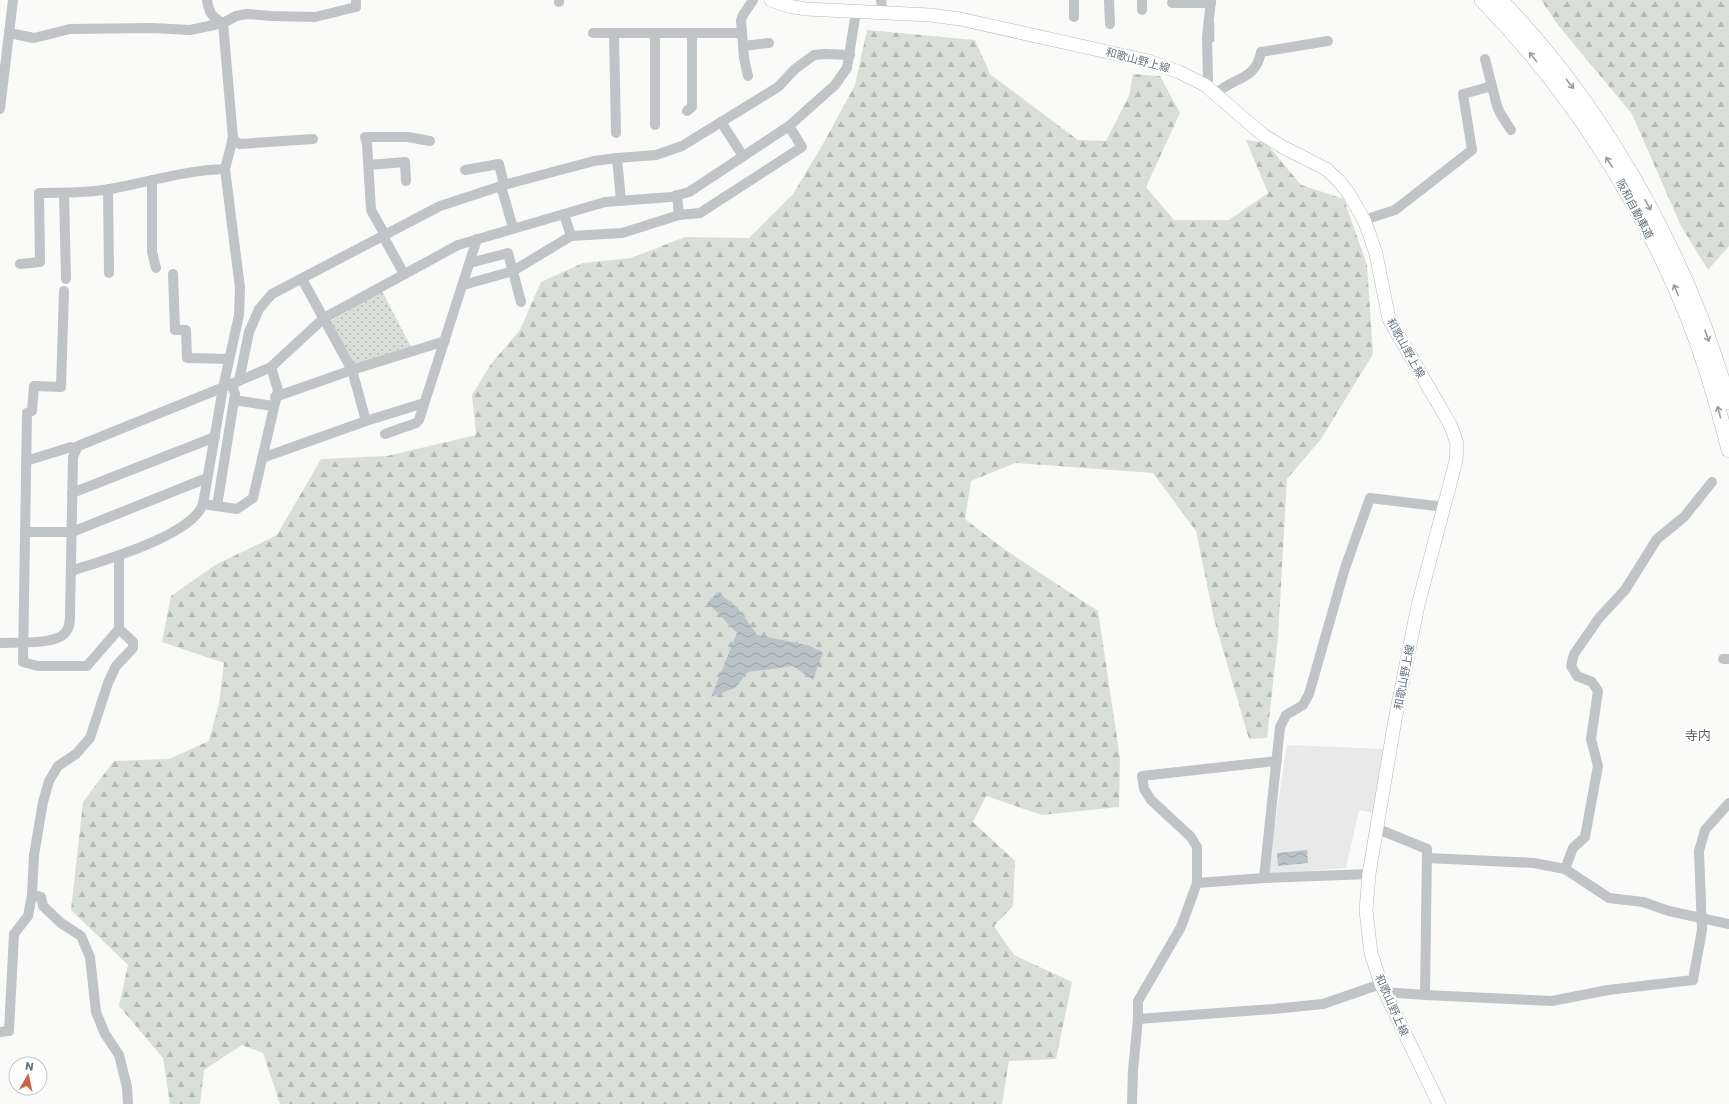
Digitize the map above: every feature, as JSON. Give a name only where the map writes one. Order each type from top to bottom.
[{"type":"highway","name":"阪和自動車道","points":[[1482,0],[1525,48],[1564,97],[1618,176],[1666,268],[1689,320],[1718,406],[1729,450]]},
{"type":"highway","name":"阪和自動車道","points":[[1500,0],[1535,38],[1575,90],[1602,128],[1638,188],[1672,251],[1697,310],[1729,402]]},
{"type":"main road","name":"和歌山野上線","points":[[771,0],[788,6],[806,9],[930,15],[960,19],[1148,61],[1179,72],[1205,85],[1263,135],[1326,169],[1349,194],[1364,220],[1376,254],[1389,319],[1451,426],[1456,444],[1456,461],[1417,613],[1395,720],[1378,829],[1369,874],[1366,911],[1371,953],[1383,988],[1438,1104]]},
{"type":"street","points":[[0,109],[13,0]]},
{"type":"street","points":[[207,0],[209,12],[213,18],[223,23]]},
{"type":"street","points":[[9,33],[34,38],[70,29],[152,28],[190,30],[223,23],[236,16],[247,14],[315,17],[356,8],[356,0]]},
{"type":"street","points":[[748,76],[744,58],[742,14],[753,0]]},
{"type":"street","points":[[881,0],[883,13]]},
{"type":"street","points":[[1074,0],[1074,17]]},
{"type":"street","points":[[1109,0],[1110,24]]},
{"type":"street","points":[[1172,3],[1211,1],[1207,37],[1208,80],[1205,85]]},
{"type":"street","points":[[0,643],[52,640],[67,632],[70,615],[73,457],[75,449],[78,446],[271,367],[324,318],[458,244],[605,202],[677,195],[689,192],[789,126],[835,85],[847,68],[856,12]]},
{"type":"street","points":[[217,506],[235,391],[231,384],[229,360],[239,315],[240,288],[225,169],[232,140],[230,91],[223,23]]},
{"type":"street","points":[[593,33],[742,33]]},
{"type":"street","points":[[614,33],[616,133]]},
{"type":"street","points":[[655,33],[655,125]]},
{"type":"street","points":[[686,112],[692,107],[692,33]]},
{"type":"street","points":[[1216,94],[1220,89],[1245,78],[1260,59],[1261,52],[1328,41]]},
{"type":"street","points":[[743,46],[769,43]]},
{"type":"street","points":[[71,571],[119,556],[170,534],[201,511],[215,437],[231,384],[249,332],[260,308],[272,294],[440,206],[503,185],[594,161],[656,155],[668,152],[682,146],[778,87],[795,69],[814,55],[850,55]]},
{"type":"street","points":[[1485,58],[1500,113],[1511,130]]},
{"type":"street","points":[[1364,220],[1395,210],[1472,150],[1463,94],[1492,86]]},
{"type":"street","points":[[721,122],[743,156]]},
{"type":"street","points":[[463,285],[513,270],[571,236],[622,233],[679,215],[700,213],[802,147],[789,126]]},
{"type":"street","points":[[404,274],[371,210],[369,165],[365,137],[408,137],[430,140]]},
{"type":"street","points":[[232,140],[240,144],[313,139]]},
{"type":"street","points":[[617,158],[621,201]]},
{"type":"street","points":[[369,165],[405,162],[406,181]]},
{"type":"street","points":[[465,170],[499,164],[513,228]]},
{"type":"street","points":[[20,264],[40,262],[39,193],[64,193],[108,189],[203,169],[225,169]]},
{"type":"street","points":[[152,180],[152,252],[156,268]]},
{"type":"street","points":[[108,189],[109,273]]},
{"type":"street","points":[[64,193],[66,279]]},
{"type":"street","points":[[677,195],[679,215]]},
{"type":"street","points":[[564,214],[571,236]]},
{"type":"street","points":[[385,434],[416,424],[419,420],[478,239]]},
{"type":"street","points":[[470,263],[508,253],[521,302]]},
{"type":"street","points":[[173,274],[174,330],[186,330],[187,358],[229,360]]},
{"type":"street","points":[[302,279],[352,370],[366,421]]},
{"type":"street","points":[[64,291],[62,387],[34,386],[32,411],[26,412],[23,662],[38,666],[87,666],[119,629],[119,556]]},
{"type":"street","points":[[234,400],[274,402],[352,370],[445,341]]},
{"type":"street","points":[[203,504],[237,509],[253,498],[278,390],[271,367]]},
{"type":"street","points":[[262,458],[366,421],[424,403]]},
{"type":"street","points":[[72,492],[215,437]]},
{"type":"street","points":[[26,461],[71,447],[75,449]]},
{"type":"street","points":[[25,532],[72,532],[207,478]]},
{"type":"street","points":[[1565,869],[1573,848],[1585,837],[1598,766],[1591,740],[1598,691],[1592,682],[1577,676],[1571,666],[1574,654],[1599,618],[1625,590],[1657,539],[1684,517],[1712,482]]},
{"type":"street","points":[[1264,878],[1280,727],[1286,715],[1303,705],[1309,694],[1345,568],[1370,498],[1444,507]]},
{"type":"street","points":[[0,1032],[9,1031],[11,961],[14,934],[28,916],[32,895],[34,855],[49,781],[58,766],[76,754],[90,738],[108,683],[116,666],[132,648],[133,642],[119,629]]},
{"type":"street","points":[[1132,1104],[1138,1001],[1181,927],[1197,883],[1197,847],[1191,837],[1151,800],[1144,789],[1142,776],[1277,761]]},
{"type":"street","points":[[1138,1018],[1273,1009],[1323,1004],[1383,988],[1425,995],[1552,1000],[1608,990],[1693,980],[1702,930],[1699,851],[1705,830],[1729,803]]},
{"type":"street","points":[[1378,829],[1427,849],[1425,995]]},
{"type":"street","points":[[1427,858],[1534,863],[1565,869],[1609,898],[1643,902],[1669,911],[1729,924]]},
{"type":"street","points":[[1197,883],[1264,878],[1369,874]]},
{"type":"street","points":[[32,895],[41,897],[43,906],[61,923],[81,936],[90,957],[96,1012],[105,1034],[119,1055],[127,1086],[128,1104]]},
{"type":"shaded area","points":[[1287,745],[1385,749],[1374,813],[1359,810],[1346,868],[1267,874]]},
{"type":"green space","points":[[1541,0],[1729,0],[1729,246],[1708,270],[1681,226],[1632,114],[1558,25]]},
{"type":"green space","points":[[867,30],[975,40],[990,74],[1078,140],[1106,141],[1129,96],[1133,74],[1160,76],[1180,113],[1146,187],[1174,220],[1229,220],[1268,193],[1246,140],[1266,143],[1301,185],[1344,199],[1367,265],[1373,354],[1321,439],[1287,479],[1278,637],[1267,738],[1249,739],[1214,619],[1196,531],[1153,473],[1015,463],[971,481],[965,519],[1004,549],[1098,611],[1120,758],[1119,807],[1042,815],[986,796],[973,822],[1015,861],[1013,906],[994,926],[1014,955],[1072,982],[1056,1059],[1009,1061],[1002,1104],[280,1104],[263,1053],[242,1045],[204,1070],[200,1104],[170,1104],[163,1058],[119,1006],[128,965],[71,910],[83,802],[114,761],[169,759],[209,741],[219,703],[224,663],[162,642],[171,596],[215,565],[277,535],[321,459],[387,456],[476,435],[472,395],[491,364],[520,330],[541,282],[583,263],[631,258],[685,237],[749,238],[793,194],[823,144],[855,85]]},
{"type":"green space","points":[[382,291],[411,347],[354,366],[329,322]]},
{"type":"water","points":[[717,592],[737,607],[757,635],[807,645],[823,652],[813,680],[793,666],[748,672],[735,688],[711,697],[737,633],[708,603]]},
{"type":"water","points":[[1307,850],[1308,863],[1278,866],[1277,853]]},
{"type":"waterway","points":[[1213,23],[1213,41]]},
{"type":"district","name":"寺内","points":[[1698,735]]}]
